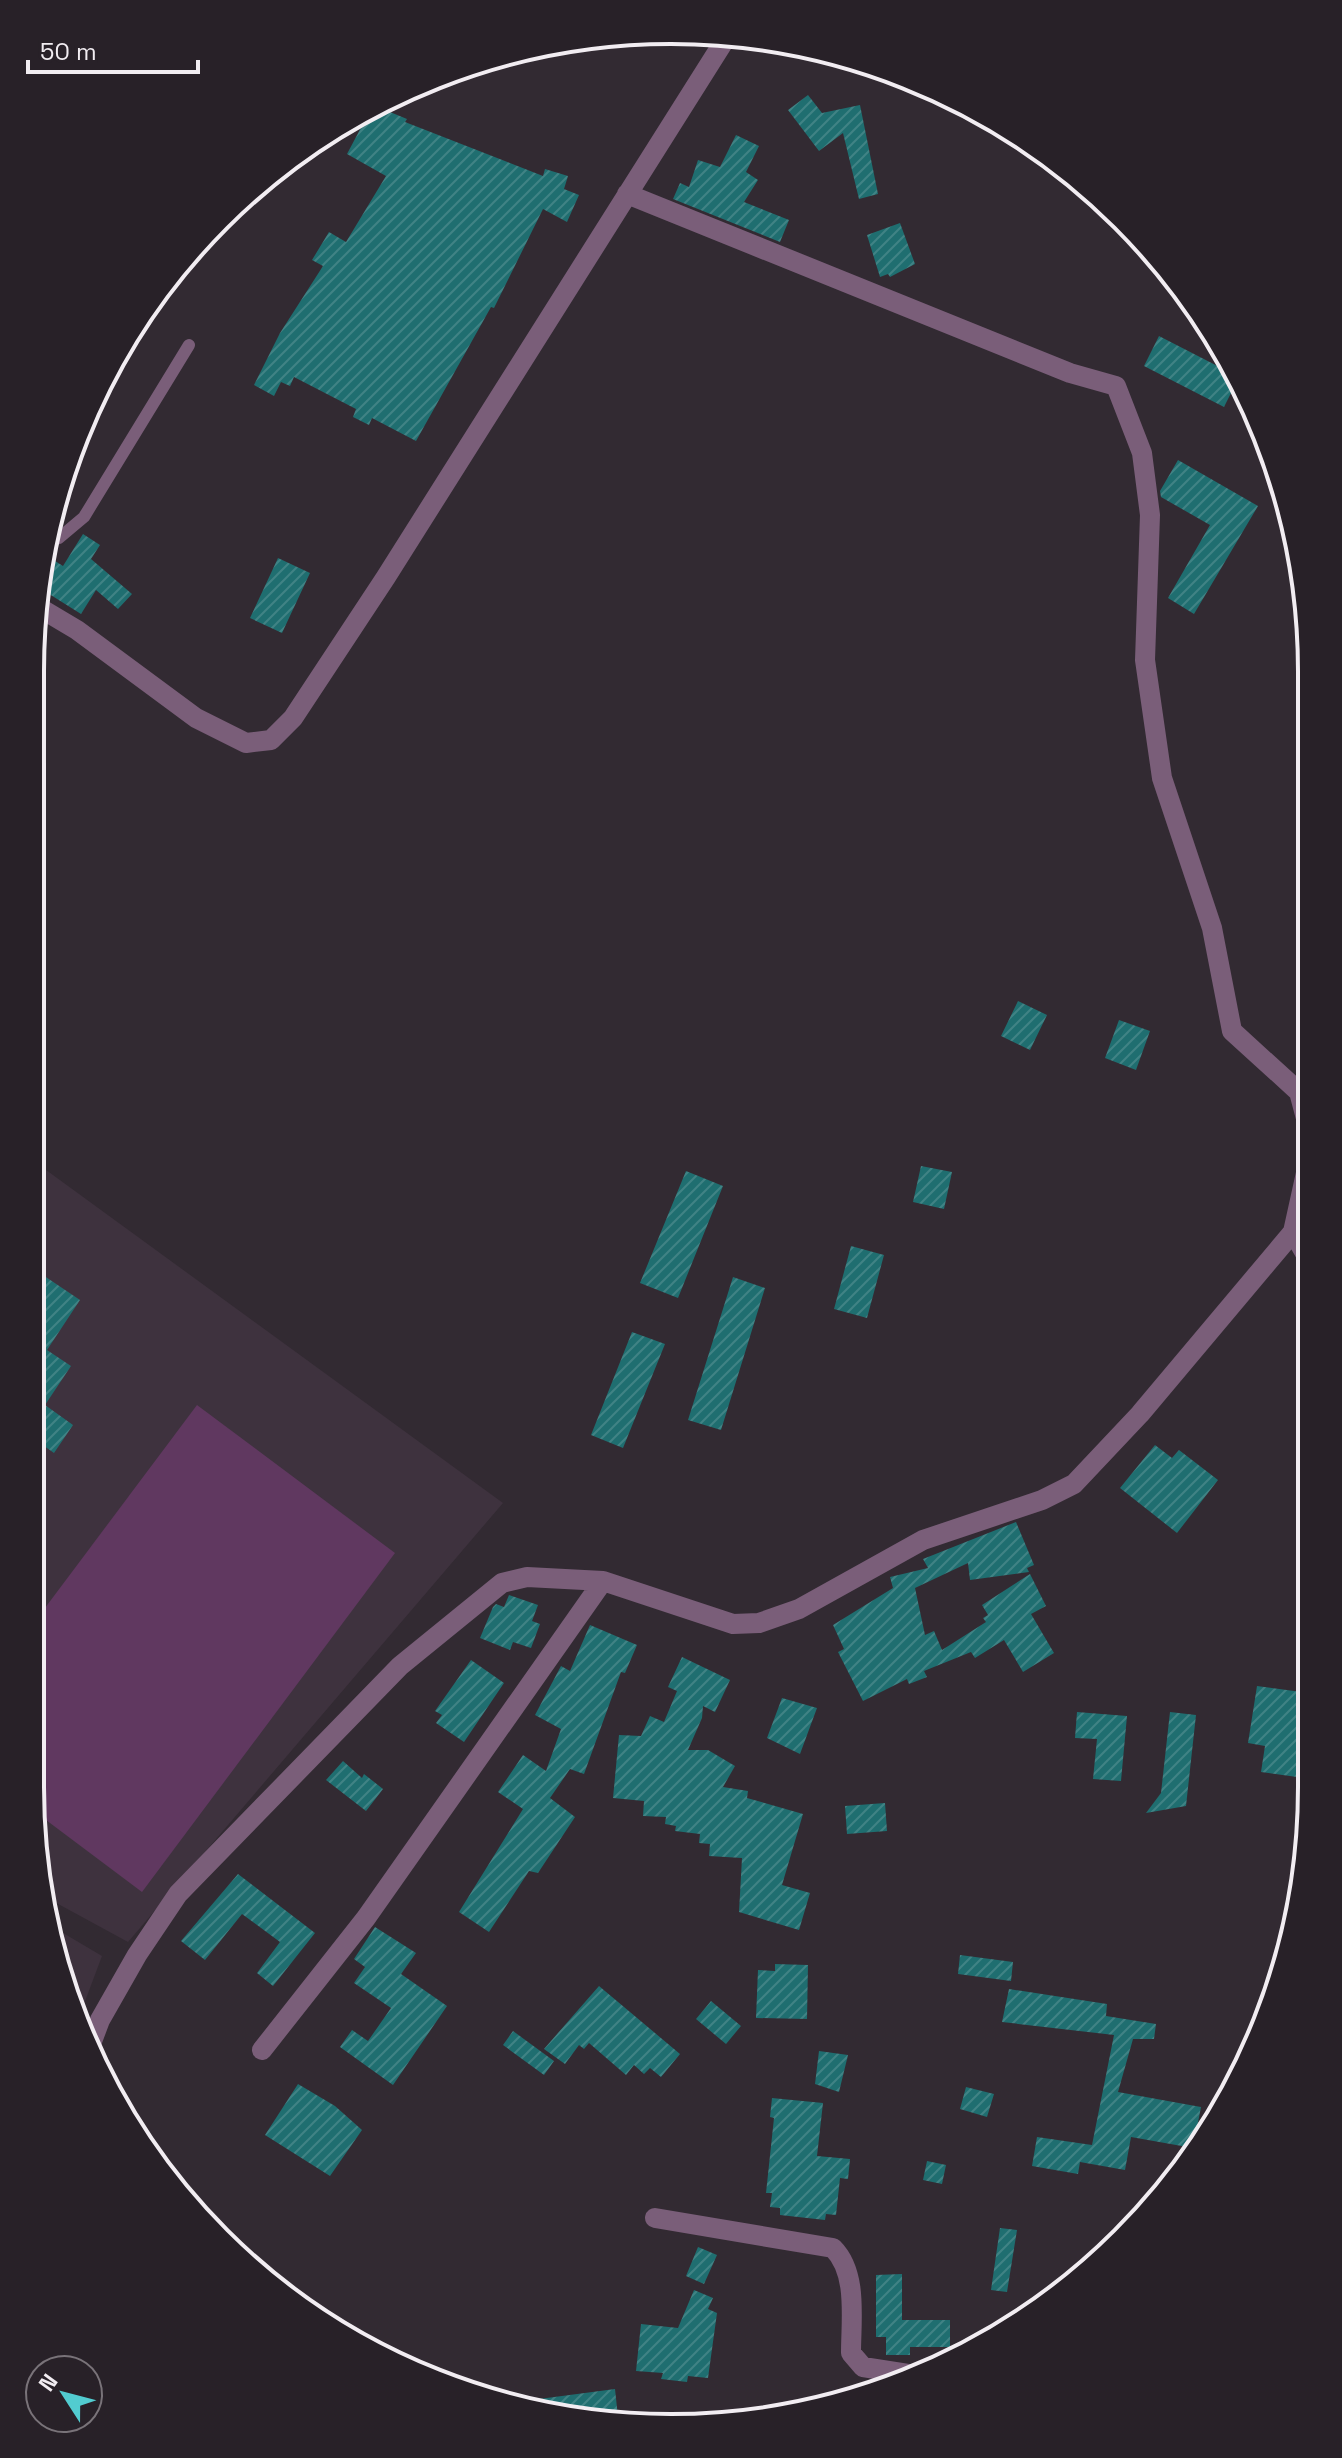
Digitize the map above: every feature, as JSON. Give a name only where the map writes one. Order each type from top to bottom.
[{"type":"street","points":[[47,612],[77,630],[196,718],[246,743],[271,740],[293,718],[386,577],[721,46]]},
{"type":"street","points":[[627,194],[1070,373],[1116,386],[1142,453],[1150,515],[1145,660],[1162,778],[1212,928],[1232,1031],[1298,1091]]},
{"type":"street","points":[[1298,1209],[1293,1232],[1298,1241]]},
{"type":"street","points":[[95,2033],[137,1955],[178,1894],[400,1666],[502,1583],[527,1577],[603,1581],[733,1624],[759,1623],[799,1609],[923,1540],[1042,1500],[1074,1484],[1140,1414],[1298,1225]]},
{"type":"street","points":[[262,2050],[366,1918],[603,1581]]},
{"type":"street","points":[[655,2218],[833,2248],[846,2261],[851,2304],[851,2353],[863,2367],[896,2372]]},
{"type":"lane","points":[[58,538],[84,517],[189,345]]},
{"type":"shaded area","points":[[44,1168],[503,1503],[128,1942],[55,1902],[49,1869],[44,1787]]},
{"type":"shaded area","points":[[197,1405],[395,1553],[142,1892],[45,1819],[44,1609]]},
{"type":"shaded area","points":[[61,1932],[102,1956],[83,2005]]},
{"type":"building","points":[[808,95],[822,113],[860,105],[878,194],[859,199],[843,133],[819,151],[788,110]]},
{"type":"building","points":[[389,112],[407,119],[405,122],[543,176],[545,169],[568,176],[564,189],[579,195],[567,222],[543,209],[494,308],[491,307],[416,441],[372,418],[369,425],[353,417],[356,409],[294,377],[290,386],[281,382],[274,396],[254,385],[280,333],[323,266],[312,260],[329,232],[346,242],[386,176],[347,154],[362,126]]},
{"type":"building","points":[[736,135],[759,146],[746,172],[758,180],[744,202],[789,220],[780,242],[673,199],[680,183],[689,187],[698,160],[720,167]]},
{"type":"building","points":[[900,223],[915,264],[890,277],[888,274],[880,277],[867,235]]},
{"type":"building","points":[[1159,336],[1219,367],[1232,392],[1224,407],[1144,366]]},
{"type":"building","points":[[1178,460],[1258,506],[1194,614],[1168,598],[1210,525],[1161,497],[1160,491]]},
{"type":"building","points":[[83,534],[100,545],[91,559],[132,594],[118,609],[96,590],[81,614],[49,594],[54,560],[63,566]]},
{"type":"building","points":[[278,558],[310,573],[282,633],[250,618]]},
{"type":"building","points":[[1018,1001],[1047,1015],[1030,1050],[1001,1036]]},
{"type":"building","points":[[1119,1020],[1150,1031],[1136,1070],[1105,1058]]},
{"type":"building","points":[[921,1166],[952,1172],[944,1209],[913,1202]]},
{"type":"building","points":[[686,1171],[723,1186],[678,1298],[640,1283]]},
{"type":"building","points":[[851,1246],[884,1255],[867,1318],[834,1309]]},
{"type":"building","points":[[44,1276],[80,1300],[47,1350],[71,1366],[45,1405],[73,1425],[54,1453],[44,1446]]},
{"type":"building","points":[[733,1277],[765,1288],[721,1430],[688,1420]]},
{"type":"building","points":[[632,1332],[665,1344],[623,1448],[591,1435]]},
{"type":"building","points":[[1155,1445],[1172,1458],[1179,1450],[1218,1480],[1177,1533],[1120,1488]]},
{"type":"building","points":[[1016,1522],[1034,1565],[1027,1568],[1029,1572],[970,1580],[968,1563],[915,1588],[925,1635],[934,1631],[942,1650],[986,1622],[983,1618],[988,1615],[982,1605],[1030,1574],[1046,1606],[1031,1614],[1054,1653],[1023,1672],[1004,1640],[975,1658],[971,1652],[924,1671],[927,1677],[909,1684],[907,1679],[863,1701],[838,1652],[844,1649],[833,1625],[893,1588],[890,1577],[928,1568],[923,1559]]},
{"type":"building","points":[[509,1595],[538,1605],[532,1621],[540,1624],[531,1648],[513,1642],[510,1650],[480,1638],[493,1607],[496,1604],[504,1607]]},
{"type":"building","points":[[590,1625],[637,1645],[625,1673],[621,1672],[584,1774],[570,1769],[550,1798],[575,1817],[538,1873],[529,1871],[489,1932],[459,1912],[523,1809],[498,1792],[523,1755],[546,1771],[561,1729],[535,1715],[561,1666],[570,1671]]},
{"type":"building","points":[[682,1657],[730,1680],[715,1712],[703,1706],[702,1718],[688,1750],[708,1750],[735,1766],[723,1787],[748,1791],[747,1798],[803,1814],[782,1885],[810,1893],[799,1930],[739,1912],[742,1858],[709,1856],[710,1844],[699,1843],[700,1834],[675,1831],[676,1826],[665,1824],[666,1817],[643,1816],[644,1801],[613,1798],[619,1735],[641,1736],[650,1716],[664,1722],[677,1691],[668,1687]]},
{"type":"building","points":[[471,1660],[504,1683],[464,1742],[436,1723],[442,1715],[435,1711]]},
{"type":"building","points":[[1257,1686],[1298,1692],[1297,1777],[1261,1772],[1265,1746],[1248,1743]]},
{"type":"building","points":[[782,1698],[817,1708],[800,1754],[767,1738]]},
{"type":"building","points":[[1077,1712],[1127,1716],[1121,1781],[1093,1779],[1097,1739],[1075,1738]]},
{"type":"building","points":[[1170,1712],[1196,1715],[1186,1806],[1146,1813],[1161,1793]]},
{"type":"building","points":[[343,1761],[362,1778],[364,1774],[383,1789],[366,1811],[326,1780]]},
{"type":"building","points":[[885,1803],[887,1831],[847,1834],[845,1806]]},
{"type":"building","points":[[238,1874],[315,1933],[273,1986],[257,1973],[280,1942],[242,1914],[205,1960],[181,1941]]},
{"type":"building","points":[[375,1927],[416,1953],[401,1974],[447,2006],[393,2085],[340,2047],[352,2030],[368,2041],[391,2008],[354,1983],[365,1967],[354,1959]]},
{"type":"building","points":[[960,1955],[1013,1962],[1011,1981],[958,1974]]},
{"type":"building","points":[[775,1964],[808,1965],[807,2019],[756,2018],[758,1970],[775,1971]]},
{"type":"building","points":[[599,1986],[680,2054],[661,2077],[650,2068],[644,2074],[634,2065],[626,2075],[589,2043],[584,2049],[579,2045],[565,2064],[544,2049]]},
{"type":"building","points":[[1009,1989],[1107,2004],[1106,2016],[1156,2024],[1154,2039],[1133,2039],[1118,2092],[1201,2107],[1197,2127],[1184,2146],[1131,2137],[1125,2170],[1080,2162],[1078,2174],[1032,2166],[1037,2137],[1092,2145],[1114,2035],[1002,2022]]},
{"type":"building","points":[[711,2001],[741,2026],[726,2044],[696,2019]]},
{"type":"building","points":[[513,2031],[554,2061],[544,2075],[503,2045]]},
{"type":"building","points":[[819,2051],[848,2055],[839,2092],[815,2084]]},
{"type":"building","points":[[298,2084],[335,2106],[362,2130],[330,2176],[265,2135]]},
{"type":"building","points":[[966,2087],[994,2094],[987,2117],[960,2109]]},
{"type":"building","points":[[772,2098],[823,2103],[817,2156],[850,2159],[848,2179],[840,2178],[836,2215],[826,2214],[825,2220],[780,2215],[780,2208],[770,2207],[772,2193],[766,2193],[774,2118],[770,2117]]},
{"type":"building","points":[[927,2161],[946,2165],[942,2184],[923,2180]]},
{"type":"building","points":[[1000,2228],[1017,2230],[1007,2292],[991,2290]]},
{"type":"building","points":[[698,2247],[717,2255],[704,2284],[686,2276]]},
{"type":"building","points":[[902,2274],[902,2320],[950,2320],[950,2347],[910,2347],[910,2355],[886,2355],[886,2337],[876,2337],[876,2275]]},
{"type":"building","points":[[694,2290],[713,2298],[708,2309],[717,2313],[708,2378],[688,2376],[687,2382],[661,2379],[663,2373],[636,2371],[641,2324],[678,2328]]},
{"type":"building","points":[[615,2389],[617,2412],[589,2409],[537,2399]]}]
